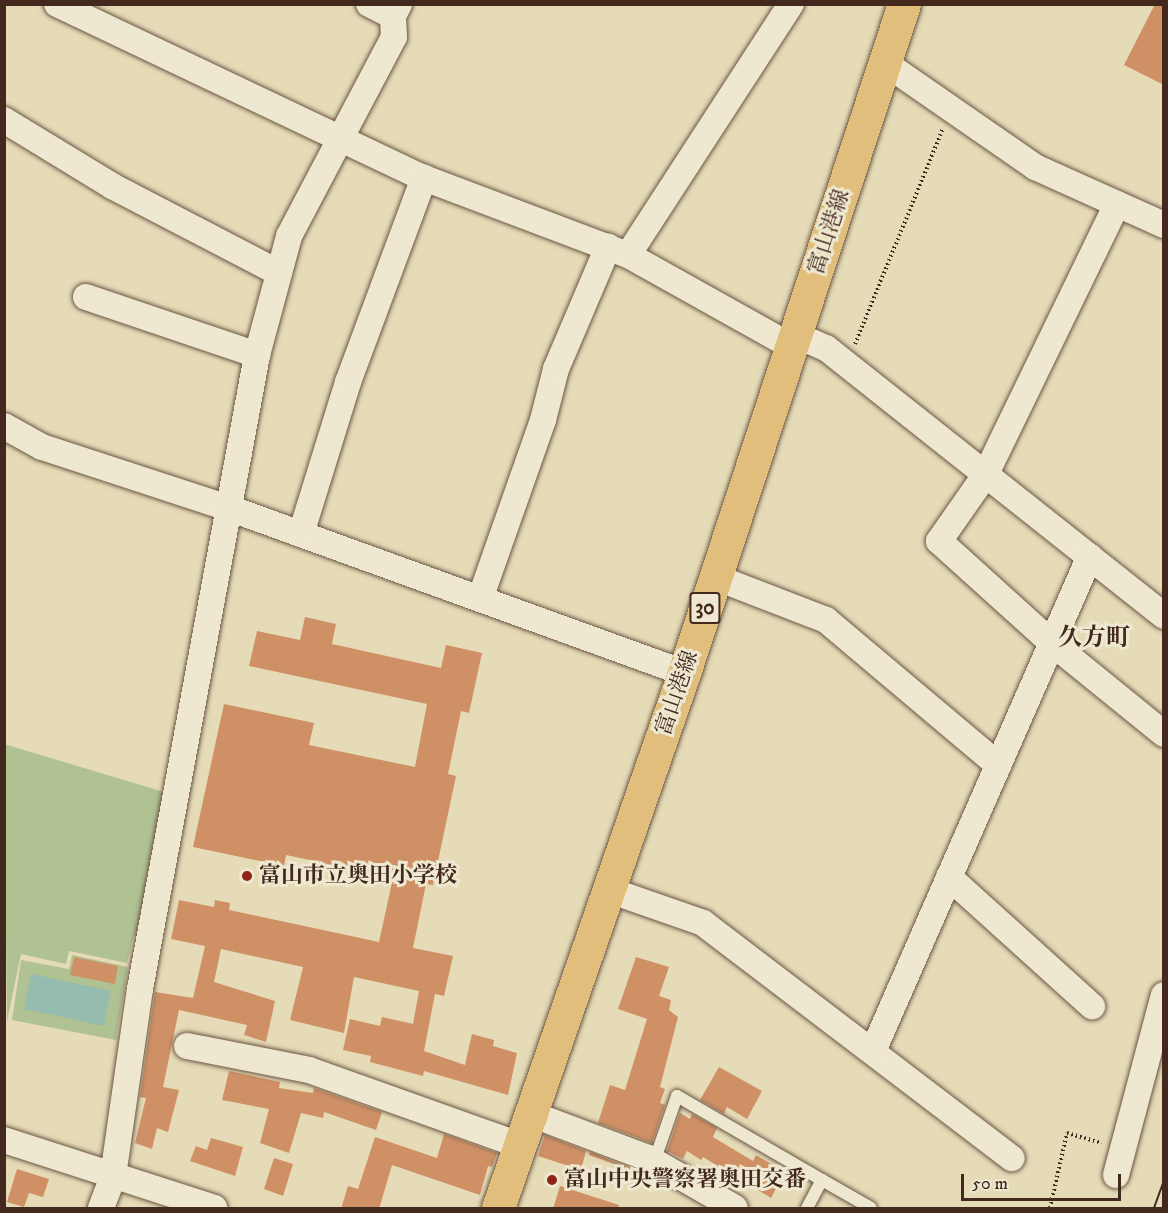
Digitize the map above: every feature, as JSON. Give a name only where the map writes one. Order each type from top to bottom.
[{"type":"main road","name":"富山港線","points":[[498,1209],[684,673],[904,4]]},
{"type":"street","points":[[101,1209],[113,1176],[140,989],[226,507],[257,355],[289,236],[394,37],[396,10],[369,4]]},
{"type":"street","points":[[480,599],[543,420],[556,369],[618,251],[791,4]]},
{"type":"street","points":[[60,5],[424,178],[618,251],[792,340],[826,348],[1164,616]]},
{"type":"street","points":[[885,63],[1035,167],[1164,225]]},
{"type":"street","points":[[4,120],[112,186],[279,273]]},
{"type":"street","points":[[301,534],[348,382],[424,178]]},
{"type":"street","points":[[1117,204],[986,474],[939,541],[1052,643],[1164,734]]},
{"type":"street","points":[[86,297],[257,355]]},
{"type":"street","points":[[8,437],[226,507],[684,673]]},
{"type":"street","points":[[873,1051],[1090,556]]},
{"type":"street","points":[[715,577],[826,620],[998,765]]},
{"type":"street","points":[[949,877],[1092,1006]]},
{"type":"street","points":[[609,890],[703,923],[1012,1158]]},
{"type":"street","points":[[1116,1175],[1164,995]]},
{"type":"street","points":[[187,1046],[309,1071],[520,1145]]},
{"type":"street","points":[[531,1114],[654,1162],[735,1209]]},
{"type":"street","points":[[4,1140],[214,1209]]},
{"type":"lane","points":[[654,1162],[677,1096],[871,1209]]},
{"type":"lane","points":[[807,1209],[822,1180]]},
{"type":"path","points":[[846,364],[951,108]]},
{"type":"path","points":[[1050,1209],[1067,1133],[1123,1149]]},
{"type":"green space","points":[[4,744],[164,792],[142,937],[134,935],[127,963],[69,951],[66,964],[21,954],[7,1021]]},
{"type":"green space","points":[[72,955],[128,967],[116,1040],[12,1020],[21,960],[69,969]]},
{"type":"water","points":[[31,974],[111,991],[104,1026],[24,1009]]},
{"type":"building","points":[[1155,4],[1164,4],[1164,85],[1124,65]]},
{"type":"building","points":[[305,617],[336,624],[332,644],[441,668],[446,645],[482,653],[469,713],[461,711],[448,774],[456,776],[433,885],[426,884],[413,948],[453,956],[444,996],[435,994],[424,1051],[465,1065],[472,1034],[494,1040],[493,1046],[517,1053],[508,1095],[424,1071],[423,1076],[370,1062],[371,1056],[343,1050],[350,1019],[380,1026],[382,1017],[413,1024],[419,991],[354,977],[344,1033],[290,1020],[303,967],[221,949],[214,982],[275,1001],[266,1042],[244,1035],[247,1025],[179,1010],[163,1087],[179,1090],[168,1132],[157,1128],[152,1149],[135,1143],[146,1098],[140,1097],[155,992],[193,998],[205,946],[171,939],[179,900],[214,907],[215,900],[230,903],[229,910],[379,942],[393,878],[286,855],[284,866],[193,847],[224,704],[314,723],[309,745],[415,767],[427,704],[249,666],[257,631],[300,640]]},
{"type":"building","points":[[74,957],[118,966],[115,984],[70,975]]},
{"type":"building","points":[[636,957],[669,967],[659,996],[671,1000],[669,1010],[678,1017],[660,1087],[665,1089],[660,1103],[665,1105],[652,1143],[598,1123],[610,1085],[625,1090],[647,1019],[618,1009]]},
{"type":"building","points":[[719,1067],[762,1091],[747,1119],[727,1107],[724,1114],[700,1100]]},
{"type":"building","points":[[229,1071],[280,1082],[279,1088],[313,1093],[314,1088],[382,1112],[376,1130],[324,1112],[323,1118],[301,1113],[289,1153],[260,1143],[269,1109],[222,1100]]},
{"type":"building","points":[[680,1113],[690,1119],[692,1114],[717,1128],[713,1137],[753,1161],[756,1155],[785,1172],[771,1198],[703,1157],[701,1160],[687,1151],[683,1159],[667,1151]]},
{"type":"building","points":[[444,1134],[497,1153],[492,1167],[488,1166],[480,1195],[392,1165],[379,1209],[341,1209],[348,1186],[358,1189],[375,1137],[437,1158]]},
{"type":"building","points":[[545,1135],[586,1151],[581,1170],[538,1156]]},
{"type":"building","points":[[211,1138],[243,1147],[235,1176],[190,1161],[196,1146],[207,1150]]},
{"type":"building","points":[[590,1152],[628,1167],[628,1169],[589,1155]]},
{"type":"building","points":[[274,1158],[293,1164],[283,1196],[264,1189]]},
{"type":"building","points":[[17,1169],[49,1179],[43,1197],[29,1193],[24,1207],[7,1202]]},
{"type":"building","points":[[560,1186],[619,1205],[618,1209],[553,1209]]},
{"type":"tram line","points":[[1154,1208],[1164,1180]]},
{"type":"place","name":"富山市立奥田小学校","points":[[247,876]]},
{"type":"place","name":"富山中央警察署奥田交番","points":[[552,1180]]},
{"type":"district","name":"久方町","points":[[1094,639]]}]
